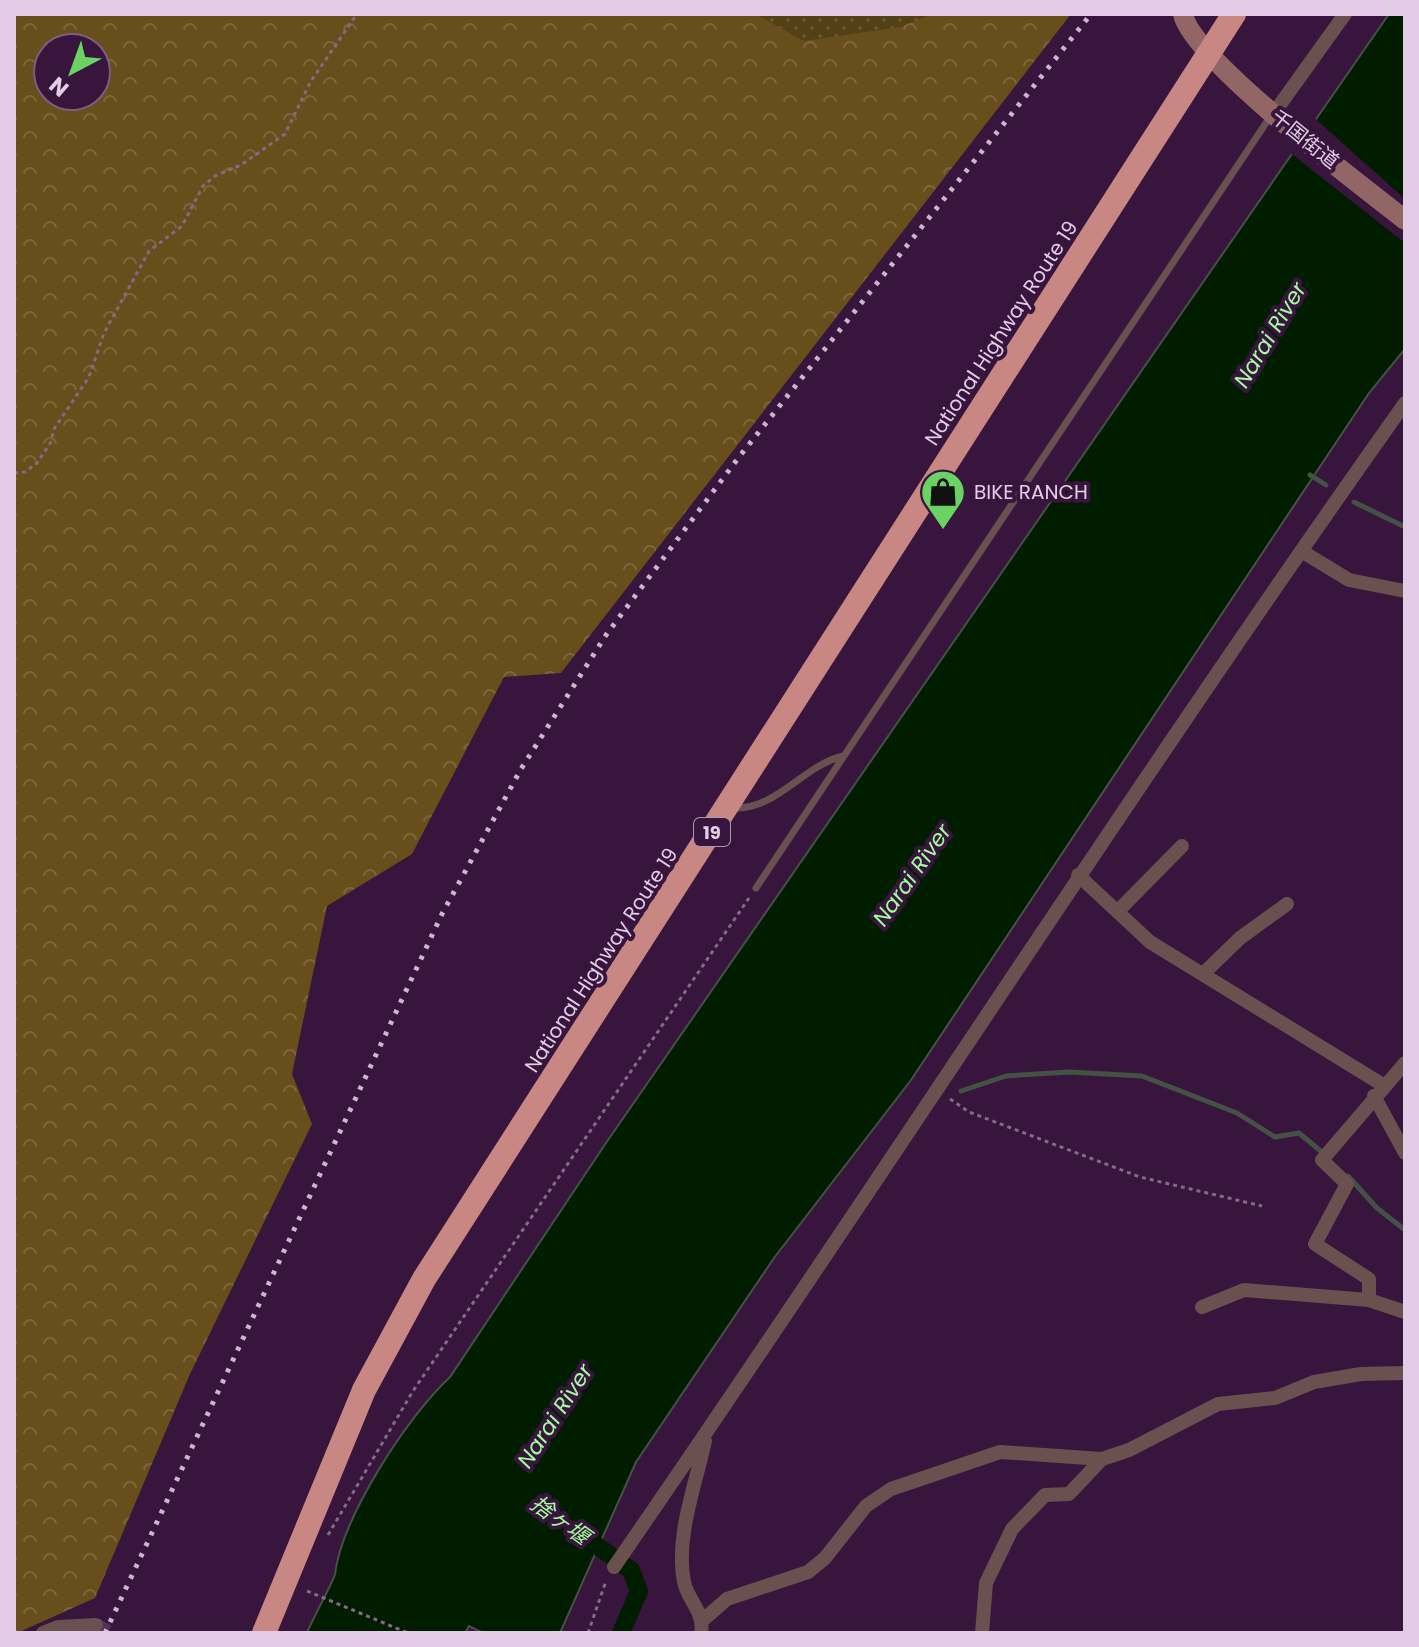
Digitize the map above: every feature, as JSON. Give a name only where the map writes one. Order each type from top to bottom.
[{"type":"highway","name":"19","points":[[1207,55],[1234,14]]},
{"type":"highway","name":"National Highway Route 19","points":[[264,1633],[364,1390],[403,1317],[1207,55]]},
{"type":"street","name":"千国街道","points":[[1183,14],[1186,28],[1207,55],[1405,220]]},
{"type":"street","points":[[1278,116],[1345,14]]},
{"type":"street","points":[[614,1567],[939,1091],[1078,875],[1405,403]]},
{"type":"street","points":[[1303,552],[1349,580],[1405,591]]},
{"type":"street","points":[[1118,911],[1182,846]]},
{"type":"street","points":[[1078,875],[1150,942],[1204,973],[1378,1091],[1405,1153]]},
{"type":"street","points":[[1204,973],[1240,938],[1287,904]]},
{"type":"street","points":[[1369,1300],[1369,1279],[1315,1244],[1347,1184],[1322,1160],[1405,1063]]},
{"type":"street","points":[[1202,1307],[1244,1290],[1369,1300],[1405,1312]]},
{"type":"street","points":[[707,1432],[682,1546],[684,1584],[702,1626],[727,1599],[808,1572],[825,1558],[866,1506],[891,1489],[1000,1452],[1102,1459],[1129,1450],[1218,1404],[1275,1398],[1314,1382],[1361,1374],[1405,1373]]},
{"type":"street","points":[[982,1633],[986,1583],[1012,1529],[1045,1495],[1069,1494],[1102,1459]]},
{"type":"street","points":[[43,1633],[58,1627],[96,1625]]},
{"type":"lane","points":[[756,888],[1278,116]]},
{"type":"lane","points":[[727,808],[749,809],[771,800],[823,761],[843,756]]},
{"type":"path","points":[[14,473],[25,472],[37,463],[51,442],[54,429],[89,377],[104,333],[149,251],[182,226],[203,186],[215,176],[241,165],[285,134],[311,81],[357,14]]},
{"type":"path","points":[[327,1538],[413,1391],[756,888]]},
{"type":"path","points":[[939,1091],[969,1112],[1140,1177],[1262,1206]]},
{"type":"path","points":[[588,1633],[604,1583],[614,1567]]},
{"type":"path","points":[[307,1591],[408,1633]]},
{"type":"green space","points":[[14,14],[1071,14],[561,673],[504,677],[412,854],[327,906],[292,1074],[312,1124],[190,1374],[95,1598],[14,1633]]},
{"type":"shaded area","points":[[755,14],[932,14],[900,27],[804,41]]},
{"type":"water","name":"Narai River","points":[[1389,14],[1405,14],[1405,349],[1369,393],[911,1080],[774,1258],[636,1462],[560,1633],[483,1633],[469,1626],[465,1633],[307,1633],[334,1577],[350,1525],[396,1443],[414,1417],[450,1377],[608,1140]]},
{"type":"pier","points":[[1312,116],[1405,199],[1405,243],[1288,151]]},
{"type":"waterway","points":[[1310,475],[1326,485]]},
{"type":"waterway","points":[[1354,502],[1405,527]]},
{"type":"waterway","points":[[961,1091],[1006,1076],[1069,1072],[1142,1076],[1237,1113],[1275,1137],[1299,1133],[1323,1153]]},
{"type":"waterway","points":[[1348,1176],[1377,1208],[1405,1230]]},
{"type":"waterway","name":"捨ヶ堰","points":[[579,1533],[610,1555]]},
{"type":"waterway","name":"捨ヶ堰","points":[[621,1633],[639,1591],[631,1570],[625,1566]]},
{"type":"tunnel","points":[[96,1625],[110,1633]]},
{"type":"railway","points":[[105,1633],[442,914],[521,769],[606,635],[739,457],[1091,14]]},
{"type":"place","name":"BIKE RANCH","points":[[943,531]]}]
